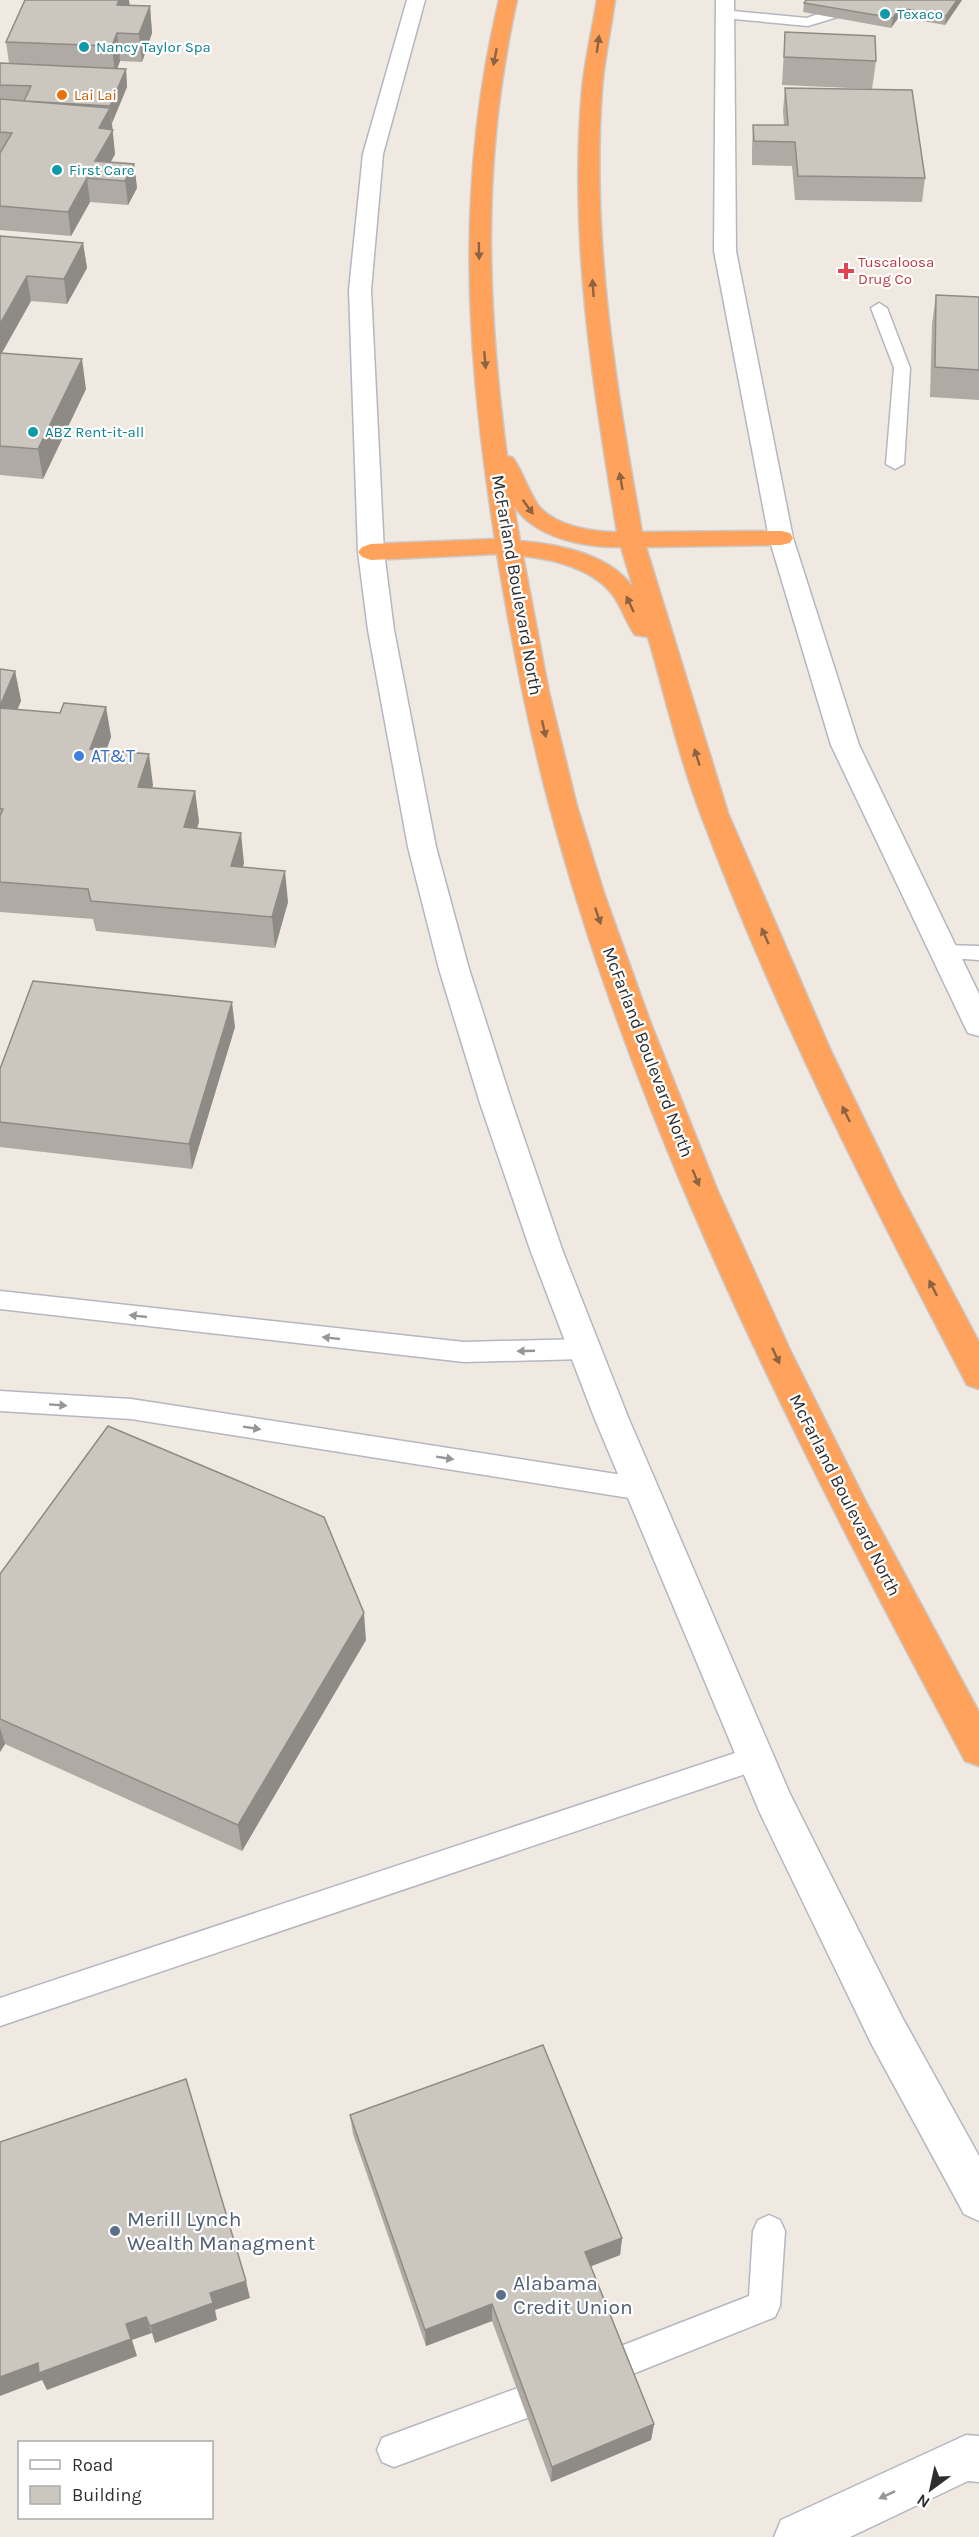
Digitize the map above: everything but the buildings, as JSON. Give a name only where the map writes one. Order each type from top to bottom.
[{"type":"highway","name":"McFarland Boulevard North","points":[[508,0],[491,81],[483,149],[479,222],[480,301],[492,437],[508,548],[526,653],[553,768],[590,893],[642,1042],[698,1184],[774,1353],[866,1541],[979,1749]]},
{"type":"highway","points":[[606,0],[592,89],[589,228],[602,369],[631,539],[714,813],[761,927],[816,1052],[969,1337],[979,1375]]},
{"type":"highway","points":[[492,437],[527,507],[538,519],[575,535],[597,539],[781,538]]},
{"type":"highway","points":[[370,552],[508,548],[551,551],[580,560],[600,571],[628,598],[634,613],[670,672]]},
{"type":"street","points":[[416,0],[373,154],[360,290],[370,552],[381,630],[422,847],[448,948],[503,1125],[547,1252],[584,1349],[774,1801],[887,2031],[979,2199]]},
{"type":"street","points":[[724,7],[725,251],[781,538],[845,745],[979,1025]]},
{"type":"street","points":[[798,2537],[966,2458],[979,2459]]},
{"type":"lane","points":[[724,7],[808,22],[849,9],[866,0]]},
{"type":"lane","points":[[879,308],[902,368],[895,464]]},
{"type":"lane","points":[[944,952],[979,953]]},
{"type":"lane","points":[[0,1300],[464,1352],[584,1349]]},
{"type":"lane","points":[[0,1401],[131,1409],[642,1489]]},
{"type":"lane","points":[[0,2012],[756,1758]]},
{"type":"lane","points":[[620,2363],[764,2306],[769,2231]]},
{"type":"lane","points":[[394,2450],[523,2403]]},
{"type":"place","name":"Texaco","points":[[885,14]]},
{"type":"place","name":"Nancy Taylor Spa","points":[[84,47]]},
{"type":"place","name":"Lai Lai","points":[[62,95]]},
{"type":"place","name":"First Care","points":[[57,170]]},
{"type":"place","name":"Tuscaloosa Drug Co","points":[[846,271]]},
{"type":"place","name":"ABZ Rent-it-all","points":[[33,432]]},
{"type":"place","name":"AT&T","points":[[79,756]]},
{"type":"place","name":"Merill Lynch Wealth Managment","points":[[115,2231]]},
{"type":"place","name":"Alabama Credit Union","points":[[501,2295]]}]
